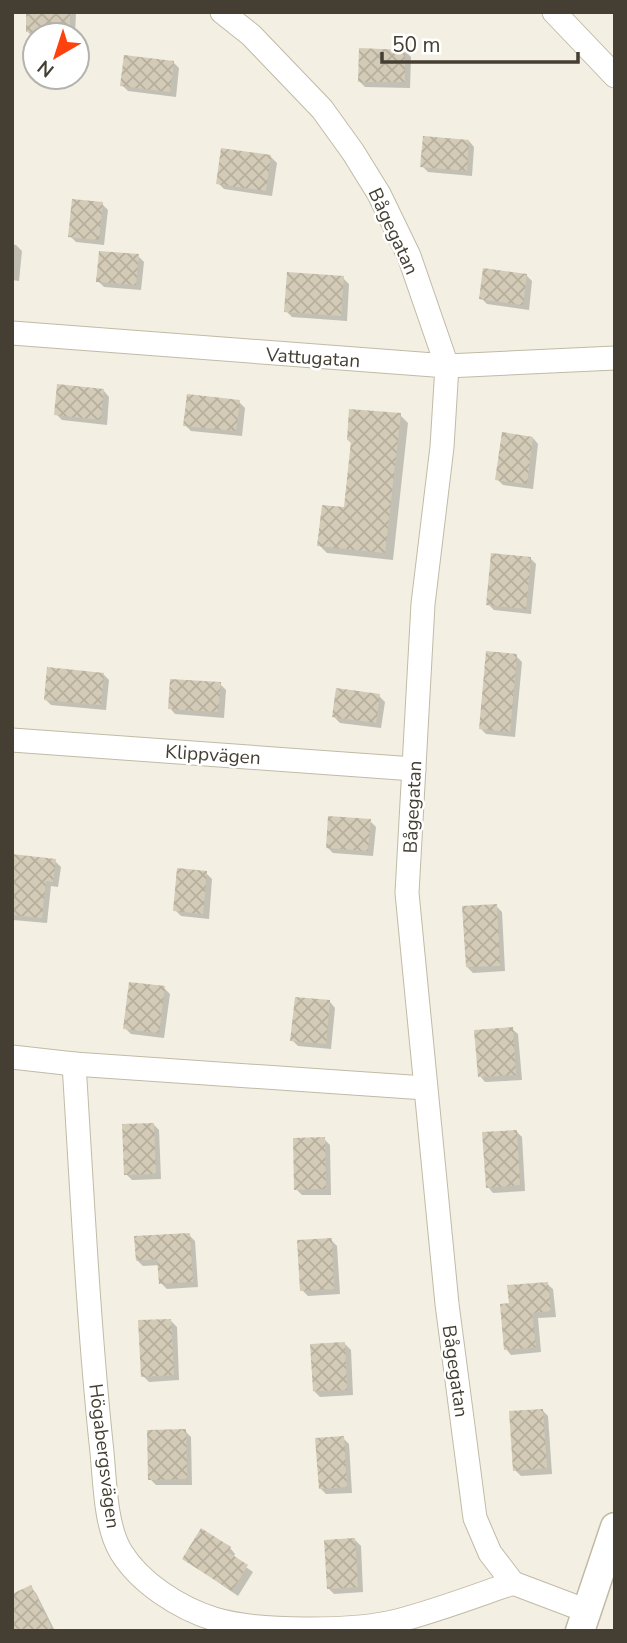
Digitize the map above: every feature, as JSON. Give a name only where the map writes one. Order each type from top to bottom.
[{"type":"street","name":"Bågegatan","points":[[222,12],[251,35],[322,109],[366,173],[409,256],[447,366],[442,447],[423,604],[407,893],[447,1304],[475,1518],[490,1553],[513,1583]]},
{"type":"street","points":[[554,12],[615,76]]},
{"type":"street","name":"Vattugatan","points":[[12,334],[447,366],[615,358]]},
{"type":"street","name":"Klippvägen","points":[[12,740],[414,769]]},
{"type":"street","points":[[12,1057],[74,1064],[425,1088]]},
{"type":"street","name":"Högabergsvägen","points":[[74,1064],[94,1375],[109,1514],[121,1552],[136,1572],[167,1595],[213,1619],[240,1625],[282,1628],[357,1628],[396,1621],[513,1583]]},
{"type":"street","points":[[513,1583],[584,1621],[615,1527]]},
{"type":"building","points":[[26,12],[70,12],[70,21],[26,21]]},
{"type":"building","points":[[359,48],[405,50],[405,82],[358,82]]},
{"type":"building","points":[[124,55],[174,61],[170,92],[120,86]]},
{"type":"building","points":[[423,136],[469,140],[467,171],[420,167]]},
{"type":"building","points":[[221,148],[271,155],[266,191],[216,184]]},
{"type":"building","points":[[72,199],[103,202],[99,240],[68,237]]},
{"type":"building","points":[[99,251],[139,254],[136,285],[96,282]]},
{"type":"building","points":[[483,268],[527,274],[523,305],[479,299]]},
{"type":"building","points":[[287,272],[344,276],[341,316],[284,312]]},
{"type":"building","points":[[57,384],[104,389],[101,420],[54,415]]},
{"type":"building","points":[[187,394],[240,400],[236,431],[183,426]]},
{"type":"building","points":[[349,409],[401,413],[385,553],[317,546],[322,505],[344,507],[351,441],[347,440]]},
{"type":"building","points":[[502,432],[533,437],[527,484],[495,480]]},
{"type":"building","points":[[491,553],[531,557],[526,609],[486,605]]},
{"type":"building","points":[[486,651],[517,654],[510,732],[479,729]]},
{"type":"building","points":[[47,667],[104,673],[101,705],[44,700]]},
{"type":"building","points":[[170,679],[221,682],[218,712],[168,709]]},
{"type":"building","points":[[336,688],[380,694],[376,723],[332,717]]},
{"type":"building","points":[[328,816],[371,819],[368,851],[326,848]]},
{"type":"building","points":[[12,854],[56,859],[53,882],[46,881],[42,918],[12,915]]},
{"type":"building","points":[[177,868],[207,871],[203,914],[173,911]]},
{"type":"building","points":[[497,904],[500,966],[466,967],[462,906]]},
{"type":"building","points":[[129,982],[165,986],[159,1033],[123,1029]]},
{"type":"building","points":[[295,997],[330,1000],[326,1044],[290,1041]]},
{"type":"building","points":[[513,1027],[516,1075],[478,1077],[474,1030]]},
{"type":"building","points":[[154,1123],[156,1174],[124,1175],[122,1124]]},
{"type":"building","points":[[517,1130],[520,1185],[486,1188],[482,1132]]},
{"type":"building","points":[[325,1137],[326,1189],[294,1190],[293,1138]]},
{"type":"building","points":[[190,1233],[193,1282],[159,1284],[157,1259],[136,1261],[134,1236]]},
{"type":"building","points":[[332,1238],[334,1289],[300,1291],[297,1240]]},
{"type":"building","points":[[548,1282],[551,1311],[532,1313],[536,1347],[504,1350],[500,1304],[509,1303],[507,1285]]},
{"type":"building","points":[[171,1319],[174,1375],[141,1377],[138,1320]]},
{"type":"building","points":[[345,1342],[347,1390],[313,1391],[310,1344]]},
{"type":"building","points":[[543,1409],[547,1468],[513,1471],[509,1411]]},
{"type":"building","points":[[186,1429],[187,1479],[148,1480],[147,1430]]},
{"type":"building","points":[[344,1436],[347,1487],[319,1489],[315,1438]]},
{"type":"building","points":[[201,1528],[231,1547],[228,1552],[248,1565],[232,1591],[182,1559]]},
{"type":"building","points":[[355,1538],[358,1587],[327,1589],[324,1540]]},
{"type":"building","points":[[31,1585],[53,1631],[12,1631],[12,1594]]}]
